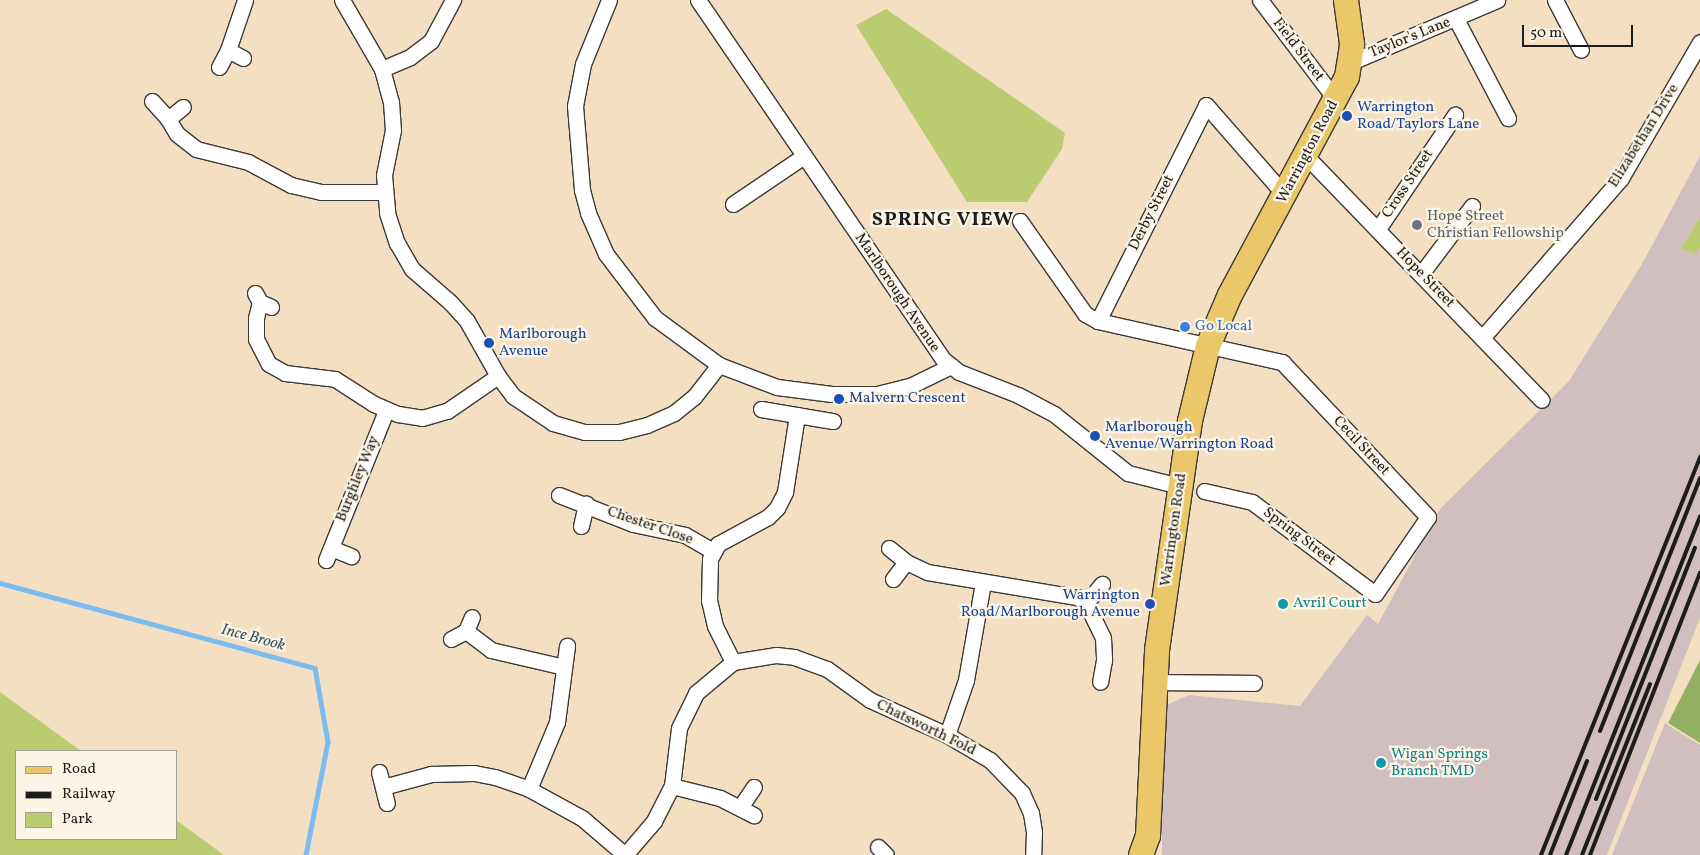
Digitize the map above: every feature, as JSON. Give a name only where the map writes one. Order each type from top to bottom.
[{"type":"main road","name":"Warrington Road","points":[[1141,855],[1148,836],[1155,682],[1179,486],[1190,421],[1208,346],[1230,295],[1336,100],[1351,62],[1351,25],[1346,0]]},
{"type":"street","points":[[219,67],[228,50],[245,0]]},
{"type":"street","points":[[342,0],[382,70],[393,116],[385,192],[391,229],[404,257],[421,278],[463,316],[498,376],[525,406],[553,423],[602,433],[633,429],[674,413],[694,397],[719,365]]},
{"type":"street","points":[[382,70],[410,57],[431,41],[453,0]]},
{"type":"street","points":[[609,0],[583,64],[575,106],[574,126],[588,213],[606,254],[638,298],[673,334],[719,365],[777,387],[857,394],[910,386],[942,373],[951,366]]},
{"type":"street","name":"Marlborough Avenue","points":[[698,0],[937,352],[951,366],[1054,414],[1128,473],[1179,486]]},
{"type":"street","name":"Field Street","points":[[1260,0],[1336,100]]},
{"type":"street","name":"Taylor's Lane","points":[[1351,62],[1456,19],[1481,4],[1497,0]]},
{"type":"street","points":[[1555,0],[1581,50]]},
{"type":"street","points":[[1456,19],[1508,118]]},
{"type":"street","name":"Elizabethan Drive","points":[[1482,338],[1621,178],[1700,42]]},
{"type":"street","points":[[228,50],[243,58]]},
{"type":"street","points":[[152,101],[168,119],[177,134],[196,149],[248,162],[291,185],[321,192],[385,192]]},
{"type":"street","name":"Derby Street","points":[[1098,321],[1206,106],[1276,185],[1287,192]]},
{"type":"street","points":[[168,119],[183,107]]},
{"type":"street","name":"Cross Street","points":[[1378,228],[1455,115]]},
{"type":"street","points":[[733,204],[804,156]]},
{"type":"street","name":"Hope Street","points":[[1306,156],[1378,228],[1542,400]]},
{"type":"street","points":[[1421,274],[1472,206]]},
{"type":"street","points":[[1020,221],[1077,306],[1098,321],[1208,346]]},
{"type":"street","points":[[262,301],[256,318],[256,339],[269,364],[286,373],[335,379],[386,410],[410,417],[436,415],[461,404],[498,376]]},
{"type":"street","name":"Cecil Street","points":[[1208,346],[1282,362],[1428,517],[1375,594]]},
{"type":"street","points":[[760,409],[833,421]]},
{"type":"street","name":"Burghley Way","points":[[351,556],[328,554],[386,410]]},
{"type":"street","points":[[734,662],[715,626],[709,601],[708,568],[713,551],[724,540],[768,517],[778,508],[785,492],[797,415]]},
{"type":"street","name":"Chester Close","points":[[559,494],[633,524],[686,535],[713,551]]},
{"type":"street","name":"Spring Street","points":[[1212,498],[1252,502],[1375,594]]},
{"type":"street","name":"Chester Close","points":[[581,526],[586,504]]},
{"type":"street","points":[[889,548],[906,562],[927,572],[983,583],[1077,597],[1086,603],[1099,625],[1111,661],[1100,682]]},
{"type":"street","points":[[893,579],[906,562]]},
{"type":"street","points":[[947,735],[966,680],[983,583]]},
{"type":"street","points":[[1086,603],[1102,584]]},
{"type":"street","points":[[451,639],[469,624],[491,650],[564,667]]},
{"type":"street","points":[[529,789],[557,722],[567,646]]},
{"type":"street","name":"Chatsworth Fold","points":[[625,855],[654,821],[672,786],[679,728],[685,710],[696,692],[734,662],[776,655],[812,662],[870,700],[947,735],[990,760],[1022,793],[1031,813],[1033,855]]},
{"type":"street","points":[[1155,682],[1254,683]]},
{"type":"street","points":[[379,772],[387,803]]},
{"type":"street","points":[[383,787],[431,774],[474,773],[529,789],[582,818],[625,855]]},
{"type":"street","points":[[672,786],[741,806],[754,815]]},
{"type":"street","points":[[741,806],[754,787]]},
{"type":"shaded area","name":"Wigan Springs Branch TMD","points":[[1700,156],[1700,618],[1607,855],[1162,855],[1162,707],[1189,695],[1300,706],[1367,615],[1378,624],[1440,509],[1569,381],[1642,264]]},
{"type":"shaded area","points":[[1665,723],[1700,745],[1700,855],[1612,855]]},
{"type":"green space","points":[[886,9],[1065,133],[1062,149],[1027,202],[967,202],[856,25]]},
{"type":"green space","points":[[1700,217],[1700,247],[1696,254],[1681,249]]},
{"type":"green space","points":[[1700,660],[1700,743],[1668,723]]},
{"type":"green space","points":[[0,692],[80,750],[15,750],[15,840],[178,840],[178,821],[224,855],[0,855]]},
{"type":"waterway","name":"Ince Brook","points":[[0,583],[315,668],[328,742],[306,855]]},
{"type":"railway","points":[[1541,855],[1700,457]]},
{"type":"railway","points":[[1600,731],[1700,478]]},
{"type":"railway","points":[[1566,855],[1700,517]]},
{"type":"railway","points":[[1596,799],[1695,548]]},
{"type":"railway","points":[[1590,855],[1700,573]]},
{"type":"railway","points":[[1582,855],[1650,684]]},
{"type":"railway","points":[[1550,855],[1587,761]]},
{"type":"place","name":"Warrington Road/Taylors Lane","points":[[1347,116]]},
{"type":"place","name":"Hope Street Christian Fellowship","points":[[1417,225]]},
{"type":"place","name":"Go Local","points":[[1185,327]]},
{"type":"place","name":"Marlborough Avenue","points":[[489,343]]},
{"type":"place","name":"Malvern Crescent","points":[[839,399]]},
{"type":"place","name":"Marlborough Avenue/Warrington Road","points":[[1095,436]]},
{"type":"place","name":"Warrington Road/Marlborough Avenue","points":[[1150,604]]},
{"type":"place","name":"Avril Court","points":[[1283,604]]},
{"type":"place","name":"Wigan Springs Branch TMD","points":[[1381,763]]},
{"type":"district","name":"SPRING VIEW","points":[[943,220]]}]
